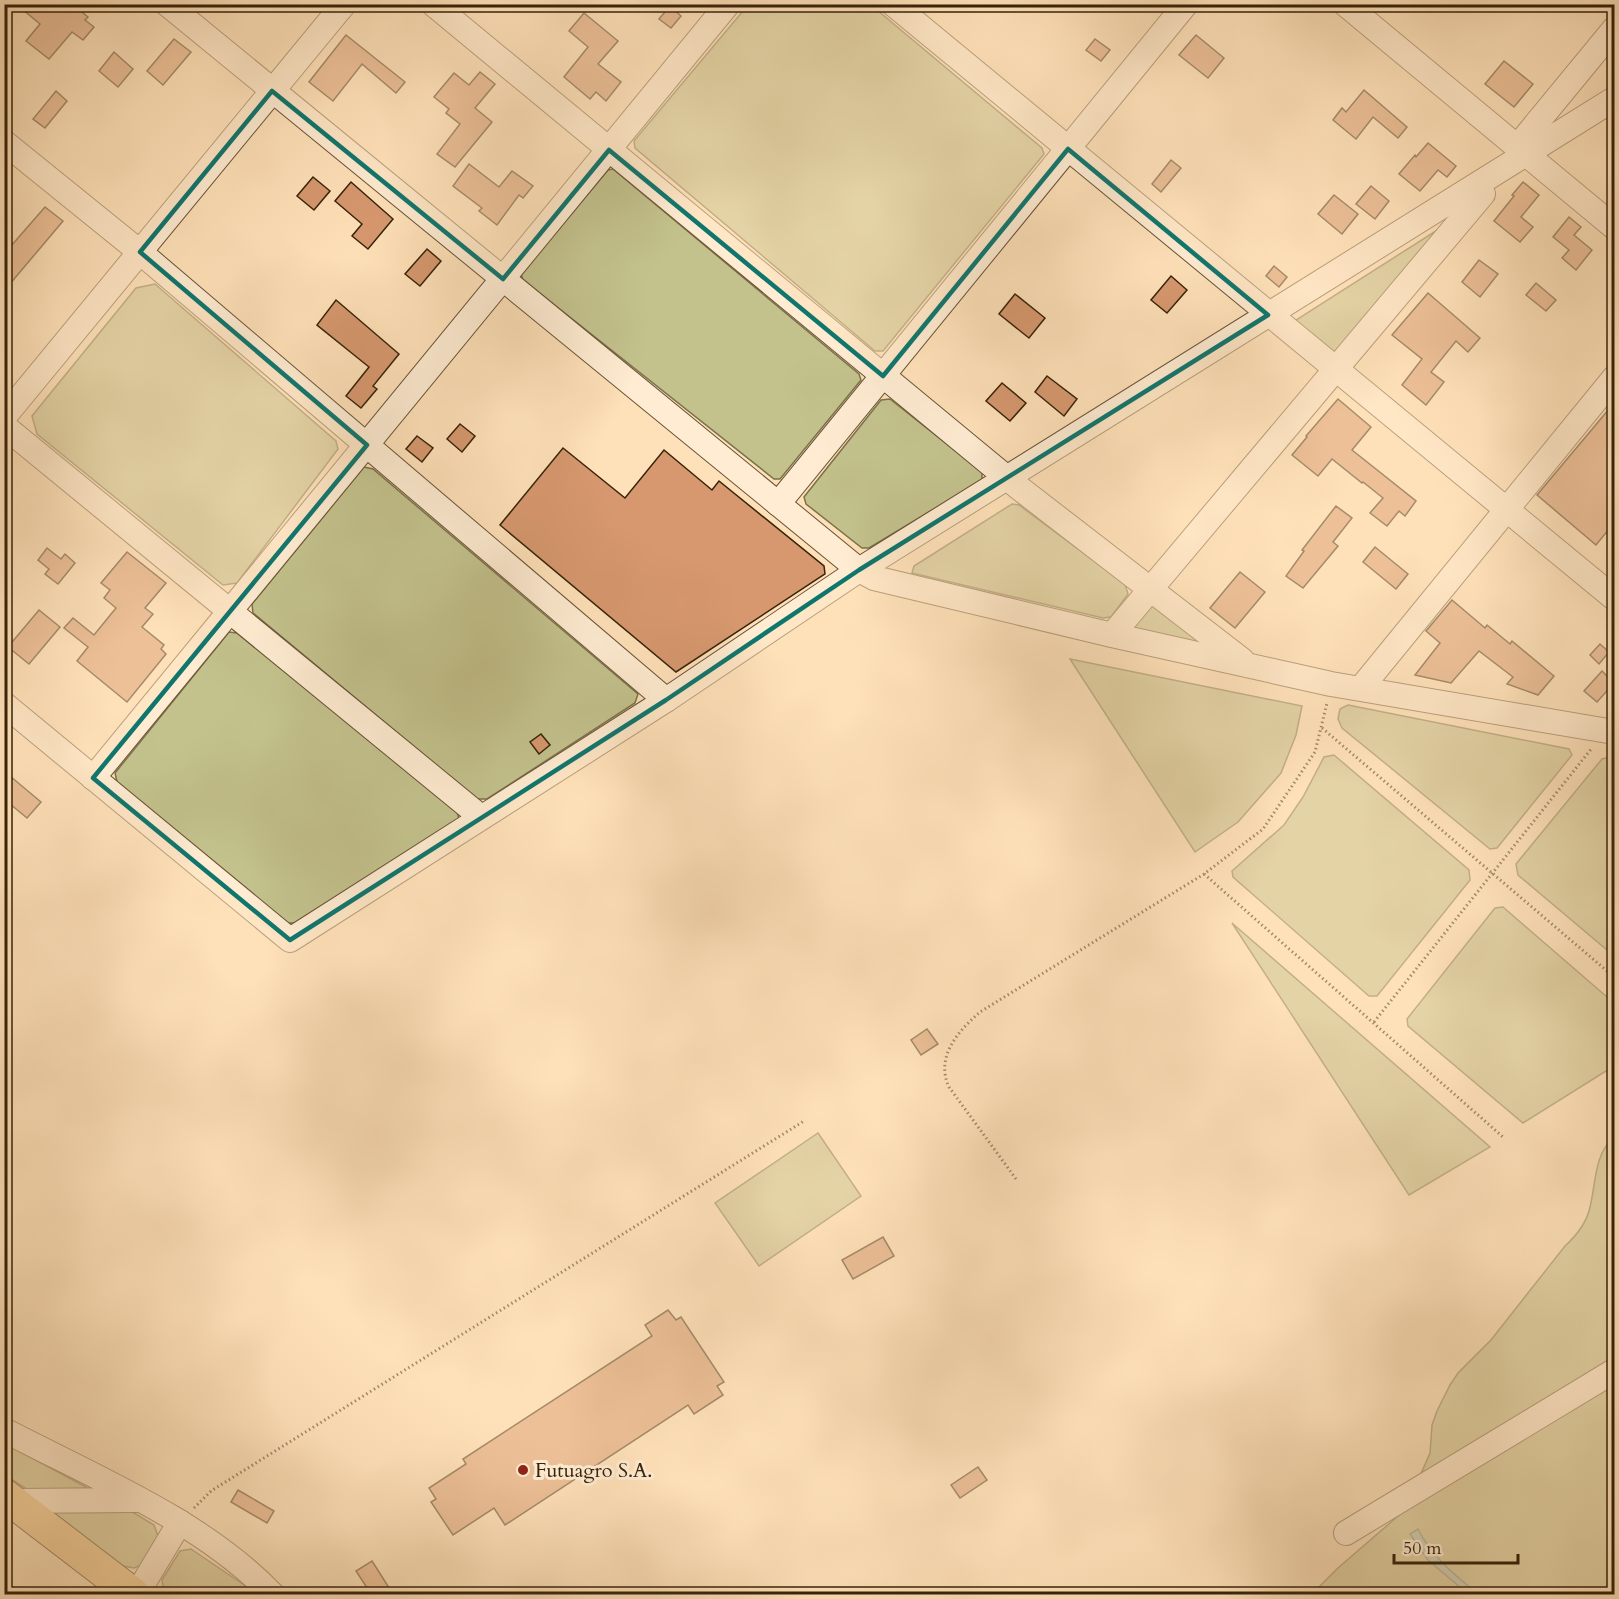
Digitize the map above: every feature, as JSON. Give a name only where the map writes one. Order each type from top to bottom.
[{"type":"main road","points":[[9,1498],[135,1594]]},
{"type":"street","points":[[167,4],[866,574],[1112,635],[1331,684],[1612,728]]},
{"type":"street","points":[[4,417],[344,4]]},
{"type":"street","points":[[433,4],[1012,482],[1249,665]]},
{"type":"street","points":[[93,778],[728,4]]},
{"type":"street","points":[[893,4],[1614,598]]},
{"type":"street","points":[[778,504],[1186,4]]},
{"type":"street","points":[[1345,4],[1614,227]]},
{"type":"street","points":[[1112,635],[1483,194],[1526,154],[1614,29]]},
{"type":"street","points":[[10,712],[290,940],[666,700],[1273,319],[1614,99]]},
{"type":"street","points":[[1526,154],[1614,111]]},
{"type":"street","points":[[4,142],[140,252],[666,700]]},
{"type":"street","points":[[1273,319],[1483,194]]},
{"type":"street","points":[[1361,688],[1614,378]]},
{"type":"street","points":[[4,426],[481,817]]},
{"type":"street","points":[[1346,1533],[1614,1371]]},
{"type":"street","points":[[4,1430],[180,1522],[258,1579],[272,1594]]},
{"type":"street","points":[[9,1498],[138,1500]]},
{"type":"street","points":[[135,1594],[180,1522]]},
{"type":"path","points":[[1016,1179],[943,1075],[945,1059],[952,1042],[980,1012],[1204,874],[1263,829],[1315,752],[1331,684]]},
{"type":"path","points":[[1322,728],[1614,976]]},
{"type":"path","points":[[1374,1022],[1612,728]]},
{"type":"path","points":[[1204,874],[1503,1137]]},
{"type":"path","points":[[180,1522],[211,1491],[804,1121]]},
{"type":"highlighted area","points":[[272,91],[503,279],[609,150],[883,376],[1068,149],[1268,315],[859,570],[666,700],[290,940],[93,778],[367,445],[140,252]]},
{"type":"shaded area","points":[[748,5],[871,5],[1042,148],[1044,154],[883,351],[875,351],[635,148],[634,141]]},
{"type":"shaded area","points":[[613,169],[859,374],[861,380],[780,479],[774,479],[523,280],[521,274],[608,170]]},
{"type":"shaded area","points":[[1439,229],[1336,355],[1294,322],[1296,320]]},
{"type":"shaded area","points":[[155,284],[336,441],[338,449],[237,583],[223,585],[37,434],[32,416],[136,288]]},
{"type":"shaded area","points":[[890,399],[982,472],[982,480],[869,548],[862,548],[806,504],[804,497],[881,400]]},
{"type":"shaded area","points":[[364,467],[373,469],[638,694],[635,703],[487,799],[477,799],[253,613],[252,604]]},
{"type":"shaded area","points":[[1012,504],[1019,505],[1125,584],[1128,594],[1111,617],[1103,618],[912,573],[914,566]]},
{"type":"shaded area","points":[[1151,603],[1210,645],[1133,630],[1132,626]]},
{"type":"shaded area","points":[[229,632],[237,633],[457,812],[459,819],[297,923],[285,923],[117,782],[115,773]]},
{"type":"shaded area","points":[[1070,659],[1302,706],[1296,735],[1281,773],[1238,822],[1195,852]]},
{"type":"shaded area","points":[[1348,705],[1569,749],[1572,755],[1497,848],[1490,849],[1342,728],[1338,719],[1340,709]]},
{"type":"shaded area","points":[[1334,755],[1469,870],[1470,880],[1377,996],[1369,996],[1233,877],[1232,871],[1284,825],[1303,797],[1324,757]]},
{"type":"shaded area","points":[[1614,756],[1614,956],[1518,875],[1516,864],[1602,759]]},
{"type":"shaded area","points":[[1503,907],[1614,1003],[1614,1066],[1523,1123],[1408,1026],[1407,1019],[1495,908]]},
{"type":"shaded area","points":[[1232,923],[1490,1147],[1409,1195]]},
{"type":"shaded area","points":[[818,1133],[861,1196],[759,1266],[715,1203]]},
{"type":"shaded area","points":[[1614,1137],[1614,1550],[1605,1594],[1312,1594],[1338,1568],[1405,1510],[1430,1453],[1432,1425],[1450,1385],[1458,1373],[1491,1340],[1580,1228],[1589,1213],[1599,1160],[1607,1144]]},
{"type":"shaded area","points":[[4,1443],[86,1487],[84,1489],[31,1492],[5,1475]]},
{"type":"shaded area","points":[[129,1510],[154,1525],[159,1539],[147,1563],[134,1568],[123,1566],[52,1512]]},
{"type":"shaded area","points":[[1418,1529],[1437,1557],[1478,1594],[1468,1594],[1428,1560],[1410,1534]]},
{"type":"shaded area","points":[[191,1549],[254,1594],[164,1594],[162,1580],[180,1551]]},
{"type":"building","points":[[16,4],[72,4],[88,17],[85,20],[94,27],[83,40],[72,32],[49,59],[26,41],[40,24]]},
{"type":"building","points":[[670,6],[681,16],[671,28],[659,19]]},
{"type":"building","points":[[584,13],[618,41],[598,64],[621,82],[606,101],[596,92],[590,99],[564,77],[588,47],[569,31]]},
{"type":"building","points":[[346,35],[405,82],[396,93],[362,64],[333,101],[309,82]]},
{"type":"building","points":[[1196,35],[1224,58],[1208,78],[1179,55]]},
{"type":"building","points":[[174,39],[191,52],[163,85],[147,71]]},
{"type":"building","points":[[1095,39],[1110,50],[1101,61],[1086,50]]},
{"type":"building","points":[[114,52],[133,69],[118,87],[99,71]]},
{"type":"building","points":[[1504,61],[1533,84],[1514,107],[1485,84]]},
{"type":"building","points":[[480,72],[495,84],[475,108],[492,122],[455,167],[437,154],[460,124],[446,113],[449,109],[434,97],[454,73],[469,85]]},
{"type":"building","points":[[1364,90],[1407,127],[1398,138],[1373,117],[1356,139],[1333,120],[1342,108],[1346,112]]},
{"type":"building","points":[[56,91],[67,101],[45,128],[33,119]]},
{"type":"building","points":[[1428,143],[1456,166],[1447,177],[1438,170],[1420,191],[1399,174]]},
{"type":"building","points":[[1171,160],[1181,168],[1161,192],[1152,184]]},
{"type":"building","points":[[469,164],[499,187],[512,171],[533,186],[523,198],[519,195],[497,225],[479,211],[482,208],[453,186]]},
{"type":"building","points":[[313,177],[330,191],[314,210],[297,196]]},
{"type":"building","points":[[351,182],[393,219],[368,249],[352,236],[362,224],[335,201]]},
{"type":"building","points":[[1523,182],[1539,195],[1521,217],[1533,227],[1520,242],[1494,221]]},
{"type":"building","points":[[1371,186],[1389,201],[1375,219],[1356,204]]},
{"type":"building","points":[[1334,195],[1358,214],[1342,234],[1318,214]]},
{"type":"building","points":[[45,207],[63,221],[4,291],[4,241],[11,246]]},
{"type":"building","points":[[1569,217],[1581,227],[1574,235],[1592,250],[1576,270],[1562,258],[1569,250],[1553,237]]},
{"type":"building","points":[[427,249],[441,261],[420,286],[405,274]]},
{"type":"building","points":[[1479,260],[1498,274],[1480,297],[1462,282]]},
{"type":"building","points":[[1274,266],[1287,277],[1279,287],[1266,276]]},
{"type":"building","points":[[1171,276],[1187,290],[1167,313],[1151,300]]},
{"type":"building","points":[[1536,283],[1556,300],[1546,311],[1526,295]]},
{"type":"building","points":[[1428,293],[1480,338],[1468,352],[1456,341],[1431,372],[1444,382],[1426,405],[1402,385],[1422,359],[1392,335]]},
{"type":"building","points":[[1015,294],[1045,318],[1029,338],[999,314]]},
{"type":"building","points":[[336,300],[399,354],[373,386],[377,389],[361,408],[346,396],[369,367],[317,325]]},
{"type":"building","points":[[1047,376],[1077,399],[1064,416],[1035,392]]},
{"type":"building","points":[[1002,383],[1026,403],[1010,421],[986,401]]},
{"type":"building","points":[[1338,399],[1371,427],[1352,450],[1416,501],[1405,516],[1399,511],[1387,526],[1370,513],[1383,498],[1363,482],[1332,459],[1318,476],[1292,455]]},
{"type":"building","points":[[1614,403],[1614,523],[1596,545],[1537,495]]},
{"type":"building","points":[[460,424],[475,436],[462,452],[447,439]]},
{"type":"building","points":[[417,436],[433,448],[422,462],[406,449]]},
{"type":"building","points":[[563,448],[625,498],[664,450],[712,490],[719,481],[824,566],[825,574],[676,672],[500,525]]},
{"type":"building","points":[[1336,506],[1352,518],[1333,542],[1338,546],[1303,588],[1286,576],[1304,551],[1302,550]]},
{"type":"building","points":[[1375,547],[1408,574],[1396,589],[1363,562]]},
{"type":"building","points":[[47,548],[61,559],[65,554],[75,563],[58,584],[45,574],[49,569],[38,560]]},
{"type":"building","points":[[127,552],[166,583],[145,608],[153,614],[142,627],[164,645],[161,649],[166,654],[127,702],[77,661],[88,647],[64,628],[73,618],[94,635],[116,608],[104,598],[110,590],[101,583]]},
{"type":"building","points":[[1240,572],[1265,592],[1235,628],[1210,608]]},
{"type":"building","points":[[1452,600],[1485,628],[1487,625],[1510,644],[1512,641],[1554,676],[1538,695],[1507,684],[1513,677],[1479,651],[1451,683],[1415,675],[1440,643],[1426,631]]},
{"type":"building","points":[[39,610],[60,627],[29,664],[8,647]]},
{"type":"building","points":[[1600,644],[1609,652],[1599,664],[1590,655]]},
{"type":"building","points":[[1602,671],[1614,683],[1597,702],[1584,691]]},
{"type":"building","points":[[541,734],[550,745],[539,754],[530,742]]},
{"type":"building","points":[[4,771],[41,802],[27,818],[4,799]]},
{"type":"building","points":[[927,1029],[938,1044],[921,1055],[911,1040]]},
{"type":"building","points":[[883,1237],[894,1256],[853,1279],[842,1260]]},
{"type":"building","points":[[668,1310],[676,1320],[681,1317],[724,1382],[717,1386],[723,1395],[694,1414],[688,1405],[505,1525],[494,1508],[453,1535],[431,1502],[436,1499],[429,1488],[466,1464],[463,1459],[652,1336],[645,1325]]},
{"type":"building","points":[[978,1467],[987,1480],[960,1498],[951,1485]]},
{"type":"building","points":[[238,1490],[274,1511],[267,1523],[231,1502]]},
{"type":"building","points":[[372,1561],[393,1594],[371,1594],[356,1571]]},
{"type":"place","name":"Futuagro S.A.","points":[[523,1470]]}]
